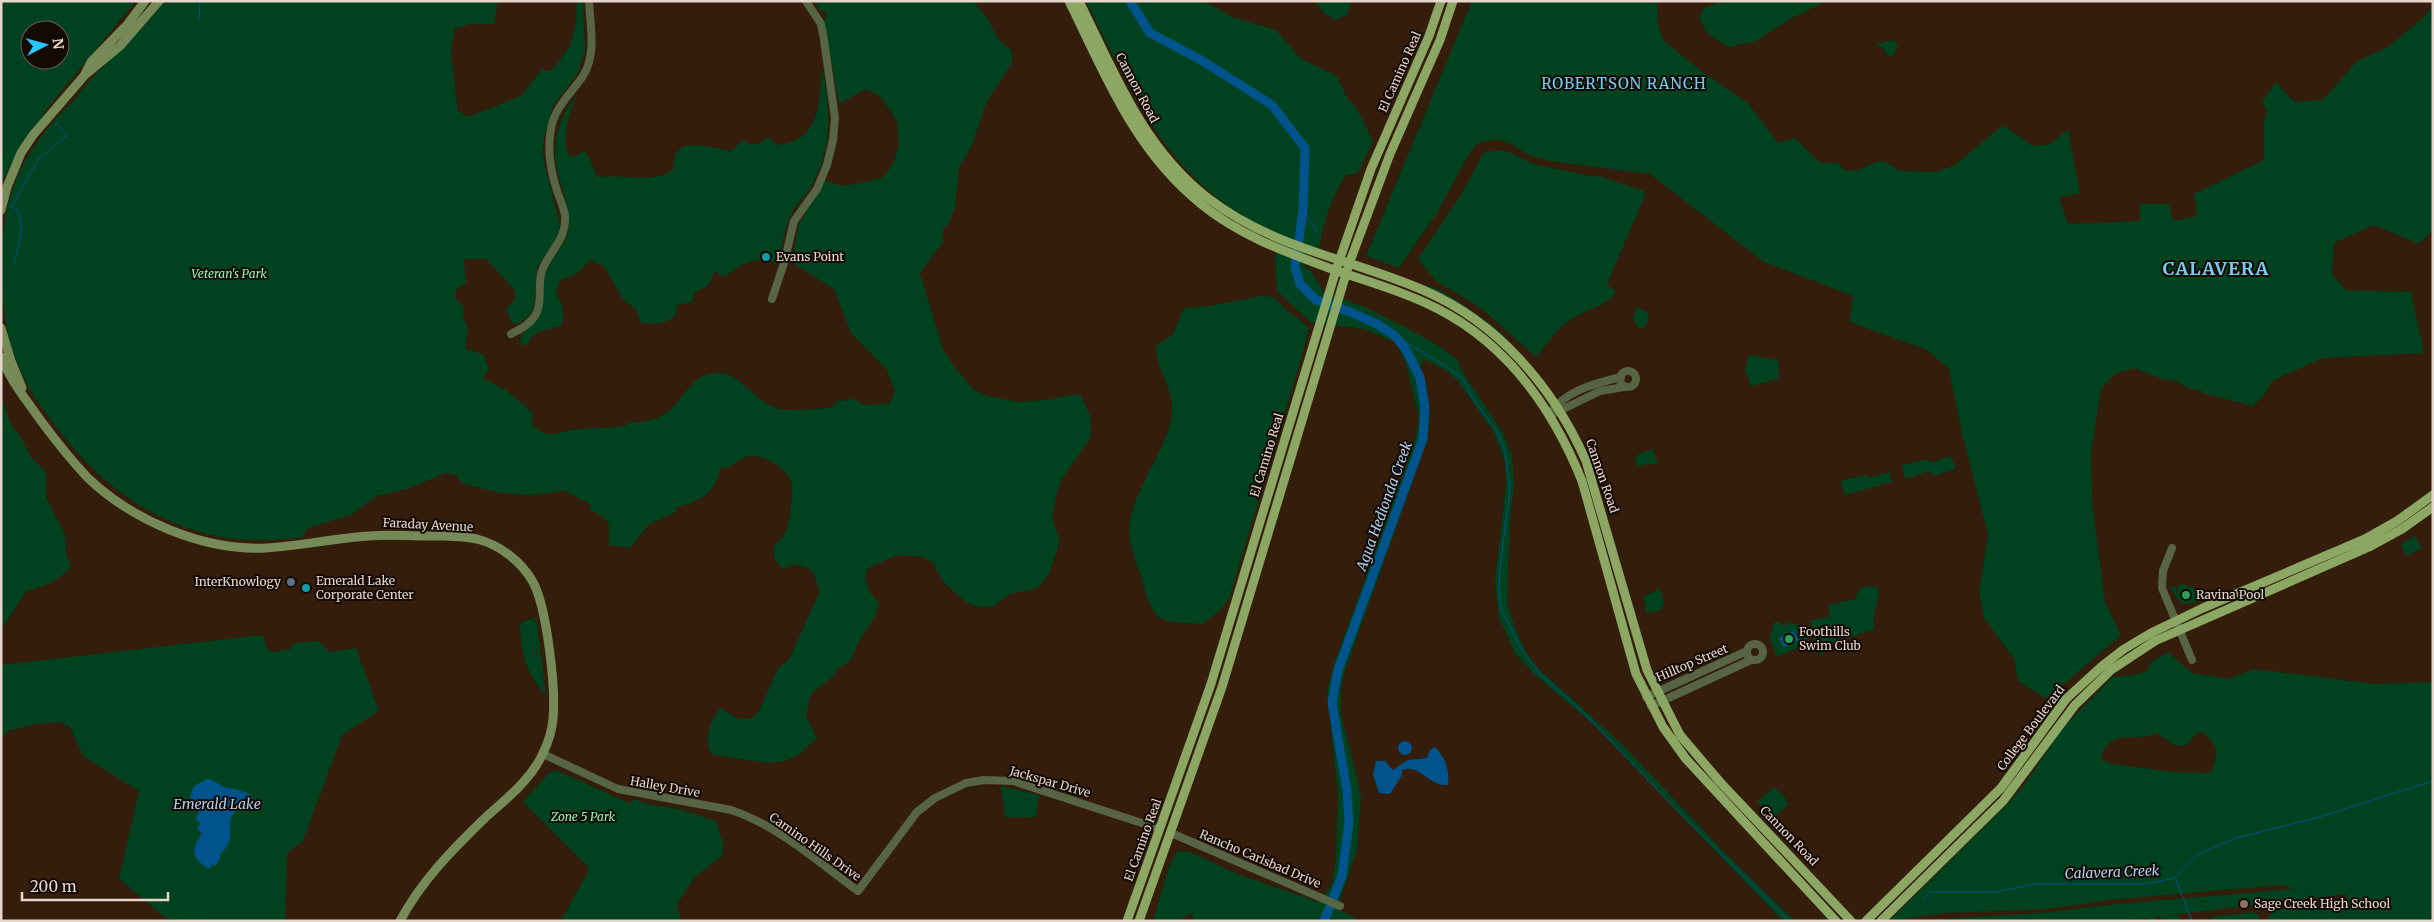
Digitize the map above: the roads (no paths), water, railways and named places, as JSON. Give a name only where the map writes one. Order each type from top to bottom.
[{"type":"main road","points":[[84,76],[91,62],[126,25],[145,1]]},
{"type":"main road","points":[[1,210],[7,187],[21,153],[46,117],[84,76],[120,46],[159,1]]},
{"type":"main road","name":"Cannon Road","points":[[1069,1],[1120,105],[1139,138],[1159,164],[1195,199],[1222,220],[1250,237],[1278,244],[1346,274],[1401,292],[1456,319],[1497,350],[1520,373],[1550,414],[1563,436],[1582,481],[1636,674],[1651,706],[1686,759],[1836,921]]},
{"type":"main road","name":"Cannon Road","points":[[1079,1],[1128,101],[1166,158],[1207,198],[1241,222],[1278,244]]},
{"type":"main road","name":"El Camino Real","points":[[1127,921],[1211,684],[1339,260],[1371,169],[1429,36],[1441,1]]},
{"type":"main road","name":"El Camino Real","points":[[1139,921],[1222,687],[1346,274],[1387,162],[1440,40],[1453,1]]},
{"type":"main road","points":[[1,187],[16,154],[21,153]]},
{"type":"main road","name":"Cannon Road","points":[[1306,255],[1339,260],[1424,290],[1473,319],[1523,362],[1559,408],[1573,431],[1592,477],[1647,670],[1656,692],[1680,735],[1694,753],[1851,921]]},
{"type":"main road","name":"Faraday Avenue","points":[[1,328],[25,398]]},
{"type":"main road","name":"Faraday Avenue","points":[[1,357],[18,392],[25,398],[54,438],[90,479],[123,505],[161,526],[188,536],[246,548],[272,548],[376,535],[464,537],[488,542],[504,551],[518,563],[532,581],[543,613],[553,688],[552,729],[543,754],[525,779],[443,859],[413,897],[400,921]]},
{"type":"main road","name":"College Boulevard","points":[[1881,921],[2002,801],[2028,769],[2059,724],[2086,692],[2131,656],[2177,626],[2365,539],[2397,521],[2433,495]]},
{"type":"main road","name":"College Boulevard","points":[[1866,921],[2001,788],[2049,721],[2080,685],[2124,649],[2151,632],[2177,626],[2369,547],[2402,529],[2433,507]]},
{"type":"street","points":[[511,334],[527,325],[536,315],[542,268],[559,243],[564,231],[565,214],[552,174],[549,140],[552,122],[590,62],[592,51],[589,1]]},
{"type":"street","points":[[772,299],[784,263],[794,221],[817,189],[827,165],[833,140],[835,118],[824,40],[820,24],[806,1]]},
{"type":"street","points":[[1550,414],[1579,390],[1621,376],[1626,371],[1629,371],[1636,378],[1636,382],[1632,387],[1624,386],[1600,391],[1559,408]]},
{"type":"street","points":[[1621,376],[1620,382],[1624,386]]},
{"type":"street","points":[[2172,548],[2163,571],[2162,588],[2192,660]]},
{"type":"street","points":[[1755,644],[1763,650],[1759,660],[1751,660],[1747,650],[1755,644]]},
{"type":"street","name":"Hilltop Street","points":[[1646,697],[1747,650]]},
{"type":"street","name":"Hilltop Street","points":[[1651,706],[1751,660]]},
{"type":"street","name":"Halley Drive","points":[[543,754],[618,789],[731,810]]},
{"type":"street","name":"Jackspar Drive","points":[[858,891],[917,812],[935,798],[966,783],[984,780],[1013,781],[1160,829]]},
{"type":"street","name":"Camino Hills Drive","points":[[731,810],[769,826],[858,891]]},
{"type":"street","name":"Rancho Carlsbad Drive","points":[[1171,833],[1340,906]]},
{"type":"water","points":[[1794,631],[1799,640],[1783,647],[1779,638]]},
{"type":"water","points":[[1402,741],[1408,741],[1412,748],[1408,755],[1402,755],[1398,751],[1398,745]]},
{"type":"water","points":[[1435,747],[1442,755],[1446,764],[1448,785],[1436,783],[1419,772],[1408,769],[1402,770],[1402,775],[1390,794],[1379,793],[1373,774],[1376,761],[1385,761],[1393,770],[1408,760],[1427,758],[1429,751]]},
{"type":"water","name":"Emerald Lake","points":[[207,779],[227,788],[247,793],[255,802],[242,807],[234,813],[231,819],[230,839],[227,847],[220,854],[220,859],[215,866],[213,864],[209,869],[198,861],[194,853],[202,833],[197,828],[201,823],[195,819],[199,813],[192,804],[191,797],[194,786]]},
{"type":"waterway","points":[[199,19],[200,1]]},
{"type":"waterway","name":"Agua Hedionda Creek","points":[[1130,1],[1150,33],[1201,60],[1272,105],[1305,148],[1303,211],[1295,267],[1300,284],[1316,300],[1377,324],[1394,335],[1405,348],[1420,377],[1425,408],[1423,439],[1338,670],[1332,703],[1347,791],[1349,823],[1342,876],[1324,921]]},
{"type":"waterway","points":[[14,263],[20,240],[21,223],[20,216],[10,206],[14,203],[37,161],[67,135],[56,123]]},
{"type":"waterway","points":[[1303,211],[1318,232]]},
{"type":"waterway","points":[[1394,335],[1447,367],[1463,379],[1473,399],[1497,431],[1505,451],[1510,490],[1500,568],[1499,593],[1501,609],[1522,650],[1540,674],[1582,711],[1674,807],[1789,921]]},
{"type":"waterway","name":"Calavera Creek","points":[[1924,899],[1929,892],[1995,892],[2036,884],[2145,884],[2175,878],[2198,854],[2236,838],[2319,817],[2433,781]]},
{"type":"waterway","points":[[2176,880],[2192,921]]},
{"type":"place","name":"Evans Point","points":[[766,257]]},
{"type":"place","name":"InterKnowlogy","points":[[291,582]]},
{"type":"place","name":"Emerald Lake Corporate Center","points":[[306,588]]},
{"type":"place","name":"Ravina Pool","points":[[2186,595]]},
{"type":"place","name":"Foothills Swim Club","points":[[1789,639]]},
{"type":"place","name":"Sage Creek High School","points":[[2244,904]]},
{"type":"district","name":"ROBERTSON RANCH","points":[[1624,84]]},
{"type":"district","name":"CALAVERA","points":[[2216,269]]},
{"type":"park label","name":"Veteran's Park","points":[[229,274]]},
{"type":"park label","name":"Zone 5 Park","points":[[583,817]]}]
